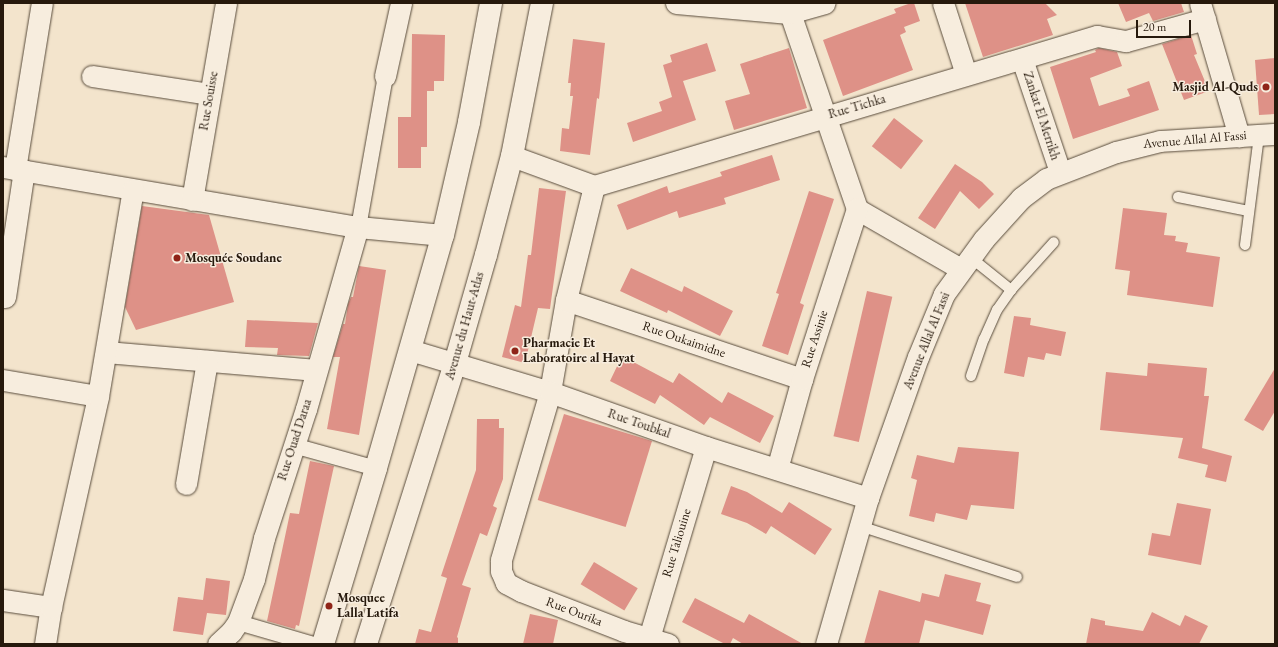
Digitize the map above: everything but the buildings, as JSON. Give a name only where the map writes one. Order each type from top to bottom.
[{"type":"main road","points":[[323,644],[376,468],[443,234],[469,122],[491,3]]},
{"type":"main road","name":"Avenue du Haut-Atlas","points":[[366,644],[455,363],[512,156],[542,3]]},
{"type":"main road","points":[[677,3],[790,14],[825,3]]},
{"type":"street","points":[[5,297],[14,168],[42,3]]},
{"type":"street","name":"Rue Souisse","points":[[192,200],[226,3]]},
{"type":"street","points":[[358,228],[385,76],[401,3]]},
{"type":"street","points":[[943,3],[966,74]]},
{"type":"street","points":[[1203,11],[1258,135]]},
{"type":"street","name":"Rue Tichka","points":[[594,186],[824,116],[1096,36],[1126,41],[1203,11]]},
{"type":"street","points":[[790,14],[857,209],[965,263]]},
{"type":"street","name":"Zankat El Merrikh","points":[[1022,59],[1060,172]]},
{"type":"street","points":[[92,76],[210,94]]},
{"type":"street","name":"Avenue Allal Al Fassi","points":[[826,644],[868,498],[918,357],[944,294],[965,263],[984,239],[1021,198],[1046,179],[1060,172],[1135,146],[1160,141],[1258,135]]},
{"type":"street","points":[[512,156],[594,186],[566,300],[550,392]]},
{"type":"street","points":[[14,168],[133,190],[358,228],[443,234]]},
{"type":"street","points":[[46,644],[51,607],[98,396],[133,190]]},
{"type":"street","name":"Rue Assinie","points":[[777,469],[802,379],[857,209]]},
{"type":"street","name":"Rue Ouad Daraa","points":[[218,644],[231,632],[238,622],[254,580],[264,538],[293,445],[306,409],[358,228]]},
{"type":"street","name":"Rue Oukaimidne","points":[[566,300],[802,379]]},
{"type":"street","name":"Rue Toubkal","points":[[410,350],[550,392],[706,447],[868,498]]},
{"type":"street","points":[[106,352],[316,370]]},
{"type":"street","points":[[186,484],[207,361]]},
{"type":"street","points":[[3,380],[98,396]]},
{"type":"street","name":"Rue Ourika","points":[[550,392],[501,560],[502,578],[510,587],[624,631],[658,641]]},
{"type":"street","points":[[293,445],[376,468]]},
{"type":"street","name":"Rue Taliouine","points":[[658,641],[706,447]]},
{"type":"street","points":[[3,600],[51,607]]},
{"type":"street","points":[[238,622],[313,644]]},
{"type":"lane","points":[[1244,245],[1258,135]]},
{"type":"lane","points":[[1178,197],[1249,211]]},
{"type":"lane","points":[[971,376],[984,339],[997,310],[1011,290],[1054,242]]},
{"type":"lane","points":[[965,263],[1011,290]]},
{"type":"lane","points":[[860,526],[1017,577]]},
{"type":"place","name":"Masjid Al-Quds","points":[[1266,87]]},
{"type":"place","name":"Mosquée Soudane","points":[[177,258]]},
{"type":"place","name":"Pharmacie Et Laboratoire al Hayat","points":[[515,351]]},
{"type":"place","name":"Mosquee Lalla Latifa","points":[[329,606]]}]
